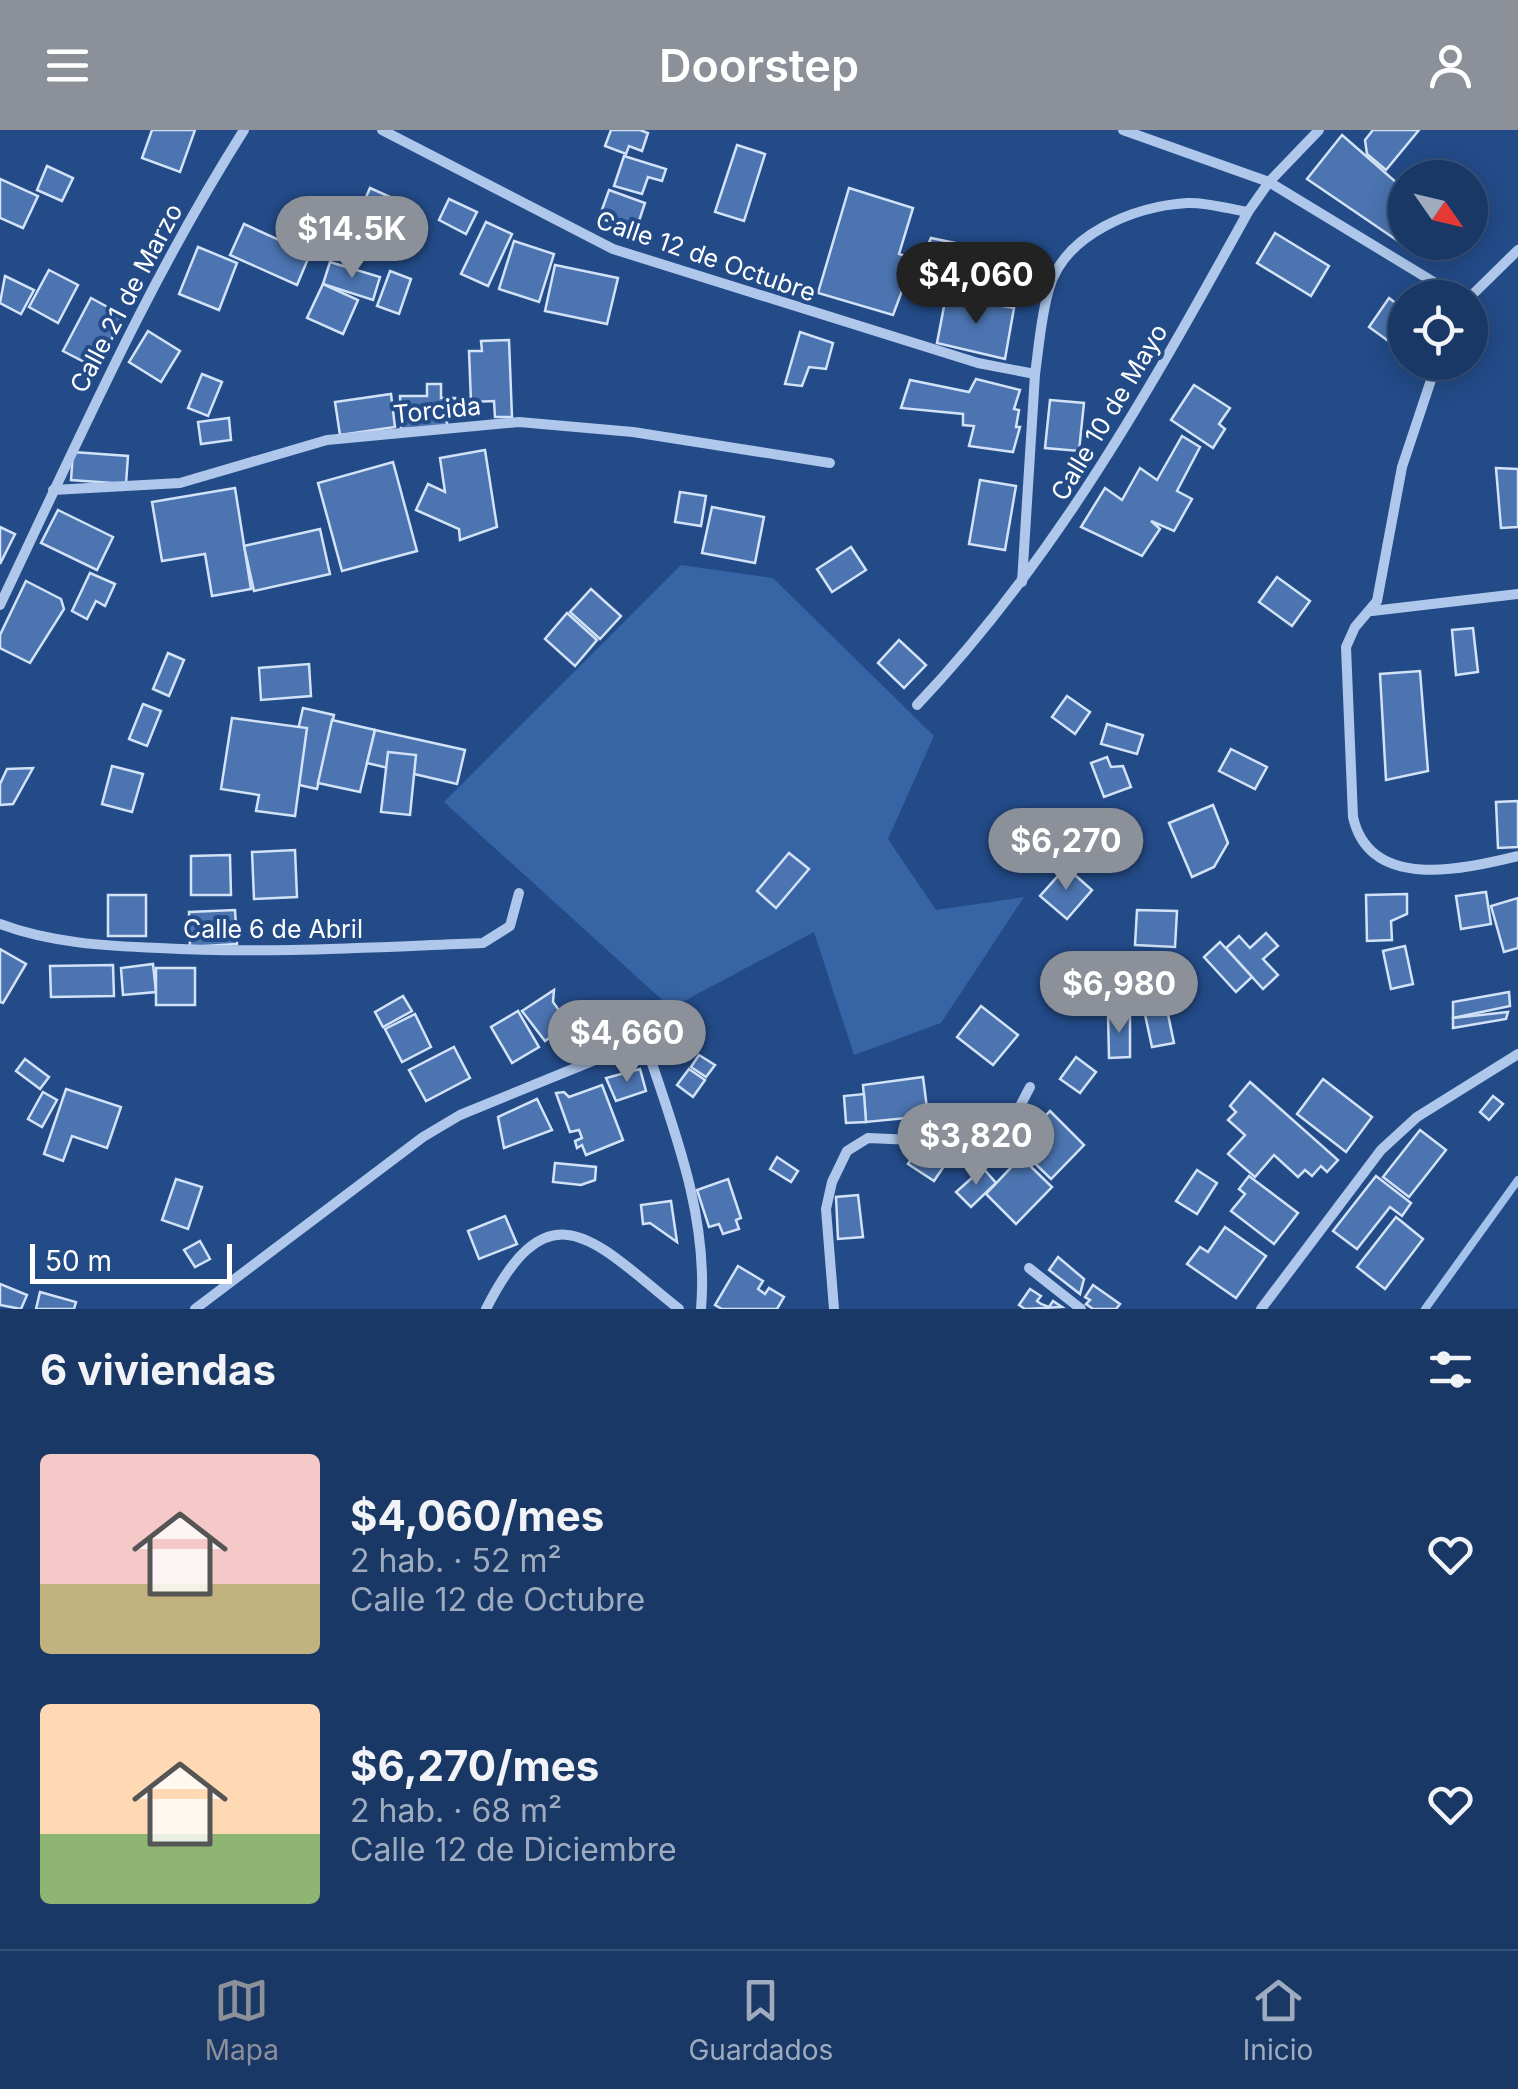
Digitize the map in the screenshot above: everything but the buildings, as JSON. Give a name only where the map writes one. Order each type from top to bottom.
[{"type":"street","name":"Calle 21 de Marzo","points":[[0,605],[179,236],[244,130]]},
{"type":"street","name":"Calle 12 de Octubre","points":[[382,130],[614,248],[978,364],[1036,374]]},
{"type":"street","points":[[1124,130],[1269,182],[1430,280]]},
{"type":"street","name":"Calle 10 de Mayo","points":[[918,705],[983,636],[1022,586],[1091,483],[1248,212],[1269,182],[1319,130]]},
{"type":"street","points":[[1022,586],[1036,374],[1049,287],[1081,241],[1098,230],[1161,206],[1191,203],[1248,212]]},
{"type":"street","points":[[1488,281],[1516,255]]},
{"type":"street","points":[[1431,380],[1402,466],[1381,588],[1372,611],[1349,636],[1345,662],[1353,817],[1362,844],[1385,862],[1450,871],[1518,856]]},
{"type":"street","name":"Torcida","points":[[53,490],[180,482],[327,440],[519,422],[633,432],[830,463]]},
{"type":"street","points":[[1372,611],[1518,594]]},
{"type":"street","name":"Calle 6 de Abril","points":[[0,924],[43,936],[113,946],[233,952],[482,943],[510,926],[518,893]]},
{"type":"street","points":[[195,1309],[423,1137],[460,1114],[644,1040],[700,1230],[704,1268],[701,1309]]},
{"type":"street","points":[[1262,1309],[1381,1150],[1417,1117],[1518,1054]]},
{"type":"street","points":[[834,1309],[826,1209],[832,1182],[847,1151],[868,1138],[983,1143],[1007,1131],[1030,1086]]},
{"type":"street","points":[[486,1309],[520,1252],[553,1232],[576,1236],[604,1250],[678,1309]]},
{"type":"street","points":[[1029,1268],[1082,1309]]},
{"type":"shaded area","points":[[681,565],[773,578],[934,736],[888,839],[936,910],[1024,897],[941,1023],[854,1055],[814,932],[671,1008],[444,802]]},
{"type":"waterway","points":[[1425,1309],[1518,1180]]}]
